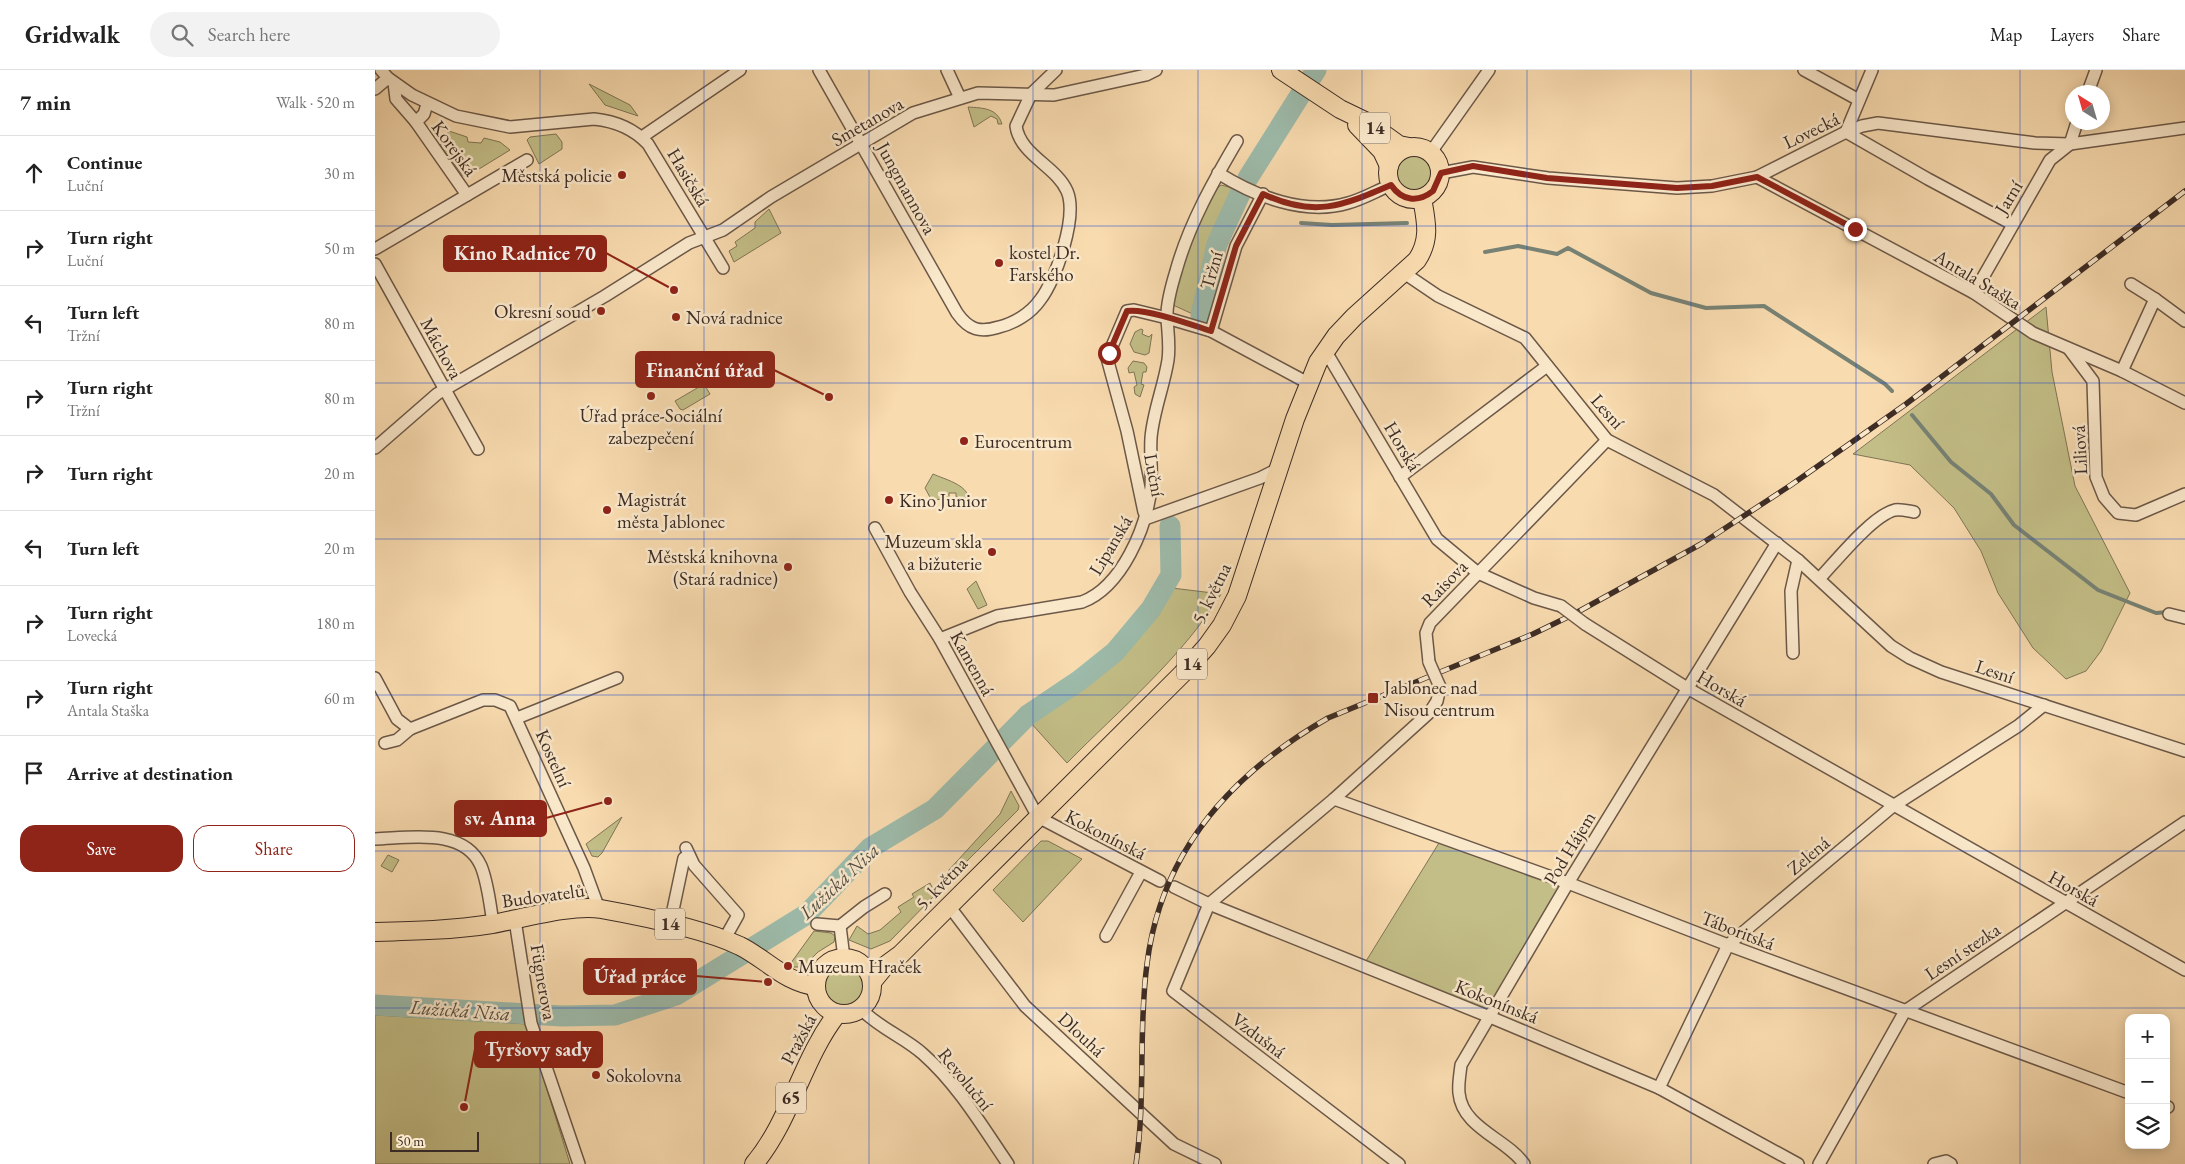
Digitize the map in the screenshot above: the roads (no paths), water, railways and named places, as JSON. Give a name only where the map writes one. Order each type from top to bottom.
[{"type":"main road","name":"14","points":[[1286,74],[1340,109],[1367,122],[1399,145],[1433,147]]},
{"type":"main road","name":"14","points":[[1340,109],[1374,142],[1385,157],[1389,176],[1404,197],[1419,198]]},
{"type":"main road","name":"14","points":[[1389,176],[1396,153],[1409,147]]},
{"type":"main road","points":[[1419,198],[1433,191],[1446,171],[1433,147]]},
{"type":"main road","name":"5. května","points":[[868,974],[886,965],[901,954],[1182,674],[1207,646],[1237,596],[1308,383],[1325,350],[1355,317],[1417,260],[1426,245],[1426,220],[1419,198]]},
{"type":"main road","name":"14","points":[[599,909],[670,924],[732,943],[761,959],[811,982]]},
{"type":"main road","name":"Budovatelů","points":[[375,932],[442,930],[575,910],[599,909]]},
{"type":"main road","points":[[844,958],[857,961],[868,974],[871,995],[861,1009],[847,1014],[832,1011],[818,996],[811,982],[827,964],[844,958]]},
{"type":"main road","name":"Pražská","points":[[755,1164],[772,1138],[832,1011]]},
{"type":"street","points":[[375,89],[388,77],[427,104],[456,116],[510,127],[571,120],[605,120],[642,137],[740,70]]},
{"type":"street","name":"Jungmannova","points":[[819,70],[933,271],[965,324],[974,330],[985,331],[1017,320],[1041,300],[1052,278],[1068,228],[1070,203],[1067,191],[1057,177],[1024,144],[1017,131],[1017,126],[1031,94]]},
{"type":"street","points":[[947,70],[960,98]]},
{"type":"street","points":[[1031,94],[1056,70]]},
{"type":"street","name":"Smetanova","points":[[375,448],[419,409],[445,390],[689,244],[723,230],[771,197],[913,113],[978,93],[1054,95],[1073,92],[1156,70]]},
{"type":"street","points":[[1433,147],[1489,70]]},
{"type":"street","points":[[1804,70],[1859,100]]},
{"type":"street","points":[[1872,70],[1846,132],[2012,224]]},
{"type":"street","points":[[2091,85],[2096,70]]},
{"type":"street","name":"Korejská","points":[[388,77],[396,99],[416,122],[467,195]]},
{"type":"street","name":"Korejská","points":[[416,122],[424,114],[427,104]]},
{"type":"street","name":"Lovecká","points":[[1446,171],[1473,166],[1547,178],[1677,188],[1712,186],[1757,177],[1846,132],[1862,126],[1877,124],[2035,143],[2070,144],[2185,128]]},
{"type":"street","points":[[2070,144],[2074,130]]},
{"type":"street","name":"Hasičská","points":[[642,137],[657,158],[704,237]]},
{"type":"street","points":[[1167,314],[1176,270],[1200,207],[1237,141]]},
{"type":"street","name":"Jarní","points":[[1974,293],[2050,160],[2070,144]]},
{"type":"street","name":"Korejská","points":[[375,249],[527,160]]},
{"type":"street","points":[[1218,173],[1250,190],[1278,201],[1309,208],[1346,204],[1374,192],[1389,176]]},
{"type":"street","name":"Antala Staška","points":[[1757,177],[1974,293],[2033,333],[2067,346],[2185,403]]},
{"type":"street","name":"Tržní","points":[[1211,331],[1236,246],[1263,194]]},
{"type":"street","points":[[704,237],[723,268]]},
{"type":"street","name":"Máchova","points":[[375,264],[479,449]]},
{"type":"street","name":"Lesní","points":[[1404,273],[1438,296],[1525,338],[1531,343],[1547,366],[1607,440],[1714,495],[1820,578],[1883,639],[1910,658],[1941,672],[2185,751]]},
{"type":"street","points":[[2131,284],[2185,321]]},
{"type":"street","points":[[2122,372],[2155,299]]},
{"type":"street","name":"Luční","points":[[1145,519],[1127,431],[1107,358],[1127,311],[1134,310],[1167,314],[1211,331],[1308,383]]},
{"type":"street","name":"Luční","points":[[1145,519],[1151,487],[1151,436],[1168,359],[1169,334],[1167,314]]},
{"type":"street","name":"Liliová","points":[[2067,346],[2093,381],[2096,477],[2104,497],[2118,513],[2137,515],[2185,494]]},
{"type":"street","name":"Horská","points":[[1325,350],[1437,539],[1479,573],[1534,598],[1561,606],[1585,624],[1687,688],[2185,970]]},
{"type":"street","points":[[1401,477],[1547,366]]},
{"type":"street","name":"Raisova","points":[[1209,904],[1334,800],[1430,712],[1437,701],[1440,688],[1429,662],[1426,633],[1430,622],[1607,440]]},
{"type":"street","name":"Lipanská","points":[[940,639],[997,616],[1091,599],[1114,579],[1131,550],[1145,519],[1260,478],[1281,468]]},
{"type":"street","points":[[1820,578],[1863,532],[1884,515],[1893,510],[1914,512]]},
{"type":"street","name":"Kamenná","points":[[875,528],[910,592],[940,639],[1038,816]]},
{"type":"street","name":"Pod Hájem","points":[[1524,1164],[1519,1155],[1469,1118],[1459,1095],[1461,1065],[1568,883],[1777,543]]},
{"type":"street","points":[[1793,653],[1791,591],[1798,560]]},
{"type":"street","points":[[2169,614],[2185,618]]},
{"type":"street","points":[[375,678],[397,719],[410,729],[397,740],[385,743]]},
{"type":"street","points":[[517,718],[617,678]]},
{"type":"street","name":"Kostelní","points":[[410,729],[483,700],[495,700],[510,706],[584,868],[599,909]]},
{"type":"street","name":"Zelená","points":[[1659,1088],[1728,945],[1893,806],[2018,726],[2044,705]]},
{"type":"street","name":"Táboritská","points":[[1334,800],[1568,883],[1728,945],[2125,1092]]},
{"type":"street","name":"Kokonínská","points":[[1038,816],[1160,881]]},
{"type":"street","name":"Lesní stezka","points":[[1819,1164],[1905,1011],[2185,822]]},
{"type":"street","name":"Budovatelů","points":[[375,840],[432,838],[447,840],[467,847],[474,854],[484,874],[493,923]]},
{"type":"street","points":[[670,924],[685,853],[738,915],[732,943]]},
{"type":"street","points":[[1105,936],[1141,872]]},
{"type":"street","name":"Kokonínská","points":[[1174,887],[1209,904],[1490,1017],[1659,1088],[1798,1164]]},
{"type":"street","name":"5. května","points":[[840,926],[864,907],[885,894]]},
{"type":"street","name":"Vzdušná","points":[[1209,904],[1173,991],[1399,1164]]},
{"type":"street","name":"Dlouhá","points":[[949,906],[1025,1006],[1174,1144],[1215,1164]]},
{"type":"street","name":"Fügnerova","points":[[515,920],[531,1023],[579,1164]]},
{"type":"street","points":[[817,924],[840,926],[844,958]]},
{"type":"street","name":"Revoluční","points":[[861,1009],[869,1017],[922,1053],[951,1082],[1008,1164]]},
{"type":"street","points":[[1934,1164],[1946,1161],[1951,1164]]},
{"type":"waterway","name":"Lužická Nisa","points":[[1248,178],[1316,70]]},
{"type":"waterway","name":"Lužická Nisa","points":[[1201,315],[1217,244],[1240,194]]},
{"type":"waterway","points":[[1301,223],[1332,225],[1407,223]]},
{"type":"waterway","points":[[1485,252],[1518,246],[1557,254],[1568,248],[1651,293],[1706,308],[1764,306],[1885,384],[1892,391]]},
{"type":"waterway","points":[[1912,415],[1951,462],[1991,494],[2014,525],[2098,590],[2156,613],[2168,612]]},
{"type":"waterway","name":"Lužická Nisa","points":[[375,1005],[562,1016],[615,1015],[676,995],[807,914],[870,848],[935,809],[1028,715],[1080,680],[1115,652],[1151,609],[1171,575],[1170,526]]},
{"type":"railway","points":[[1136,1164],[1141,1114],[1144,989],[1155,923],[1168,886],[1185,851],[1207,819],[1232,790],[1261,764],[1293,740],[1328,718],[1533,634],[1574,614],[1701,544],[1791,485],[1906,404],[2185,191]]},
{"type":"place","name":"Městská policie","points":[[622,175]]},
{"type":"place","name":"kostel Dr. Farského","points":[[999,263]]},
{"type":"place","name":"Kino Radnice 70","points":[[674,290]]},
{"type":"place","name":"Okresní soud","points":[[601,311]]},
{"type":"place","name":"Nová radnice","points":[[676,317]]},
{"type":"place","name":"Úřad práce-Sociální zabezpečení","points":[[651,396]]},
{"type":"place","name":"Finanční úřad","points":[[829,397]]},
{"type":"place","name":"Eurocentrum","points":[[964,441]]},
{"type":"place","name":"Kino Junior","points":[[889,500]]},
{"type":"place","name":"Magistrát města Jablonec","points":[[607,510]]},
{"type":"place","name":"Muzeum skla a bižuterie","points":[[992,552]]},
{"type":"place","name":"Městská knihovna (Stará radnice)","points":[[788,567]]},
{"type":"place","name":"Jablonec nad Nisou centrum","points":[[1373,698]]},
{"type":"place","name":"sv. Anna","points":[[608,801]]},
{"type":"place","name":"Muzeum Hraček","points":[[788,966]]},
{"type":"place","name":"Úřad práce","points":[[768,982]]},
{"type":"place","name":"Sokolovna","points":[[596,1075]]},
{"type":"place","name":"Tyršovy sady","points":[[464,1107]]}]
